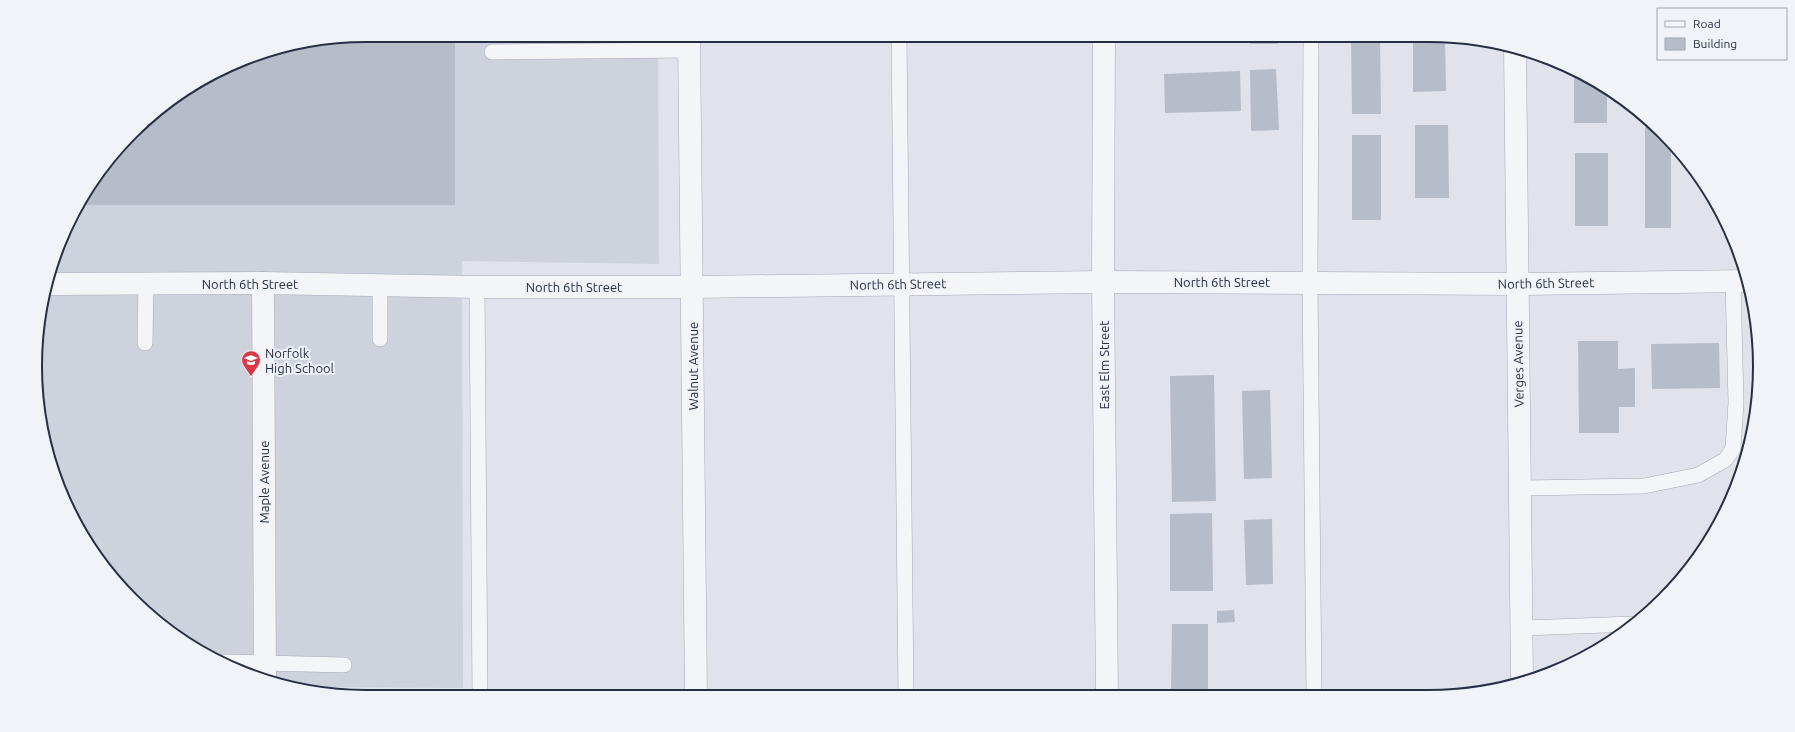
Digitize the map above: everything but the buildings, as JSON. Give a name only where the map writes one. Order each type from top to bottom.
[{"type":"street","name":"East Elm Street","points":[[1104,42],[1103,282],[1107,690]]},
{"type":"street","name":"Walnut Avenue","points":[[689,43],[696,690]]},
{"type":"street","name":"Verges Avenue","points":[[1516,54],[1517,284],[1522,676]]},
{"type":"street","name":"North 6th Street","points":[[53,284],[263,283],[477,287],[692,287],[1103,282],[1517,284],[1741,281]]},
{"type":"street","name":"Maple Avenue","points":[[263,283],[265,671]]},
{"type":"lane","points":[[899,42],[906,690]]},
{"type":"lane","points":[[1311,42],[1310,283],[1314,690]]},
{"type":"lane","points":[[492,52],[689,43]]},
{"type":"lane","points":[[1519,488],[1644,486],[1698,475],[1725,460],[1733,449],[1741,281]]},
{"type":"lane","points":[[145,343],[146,284]]},
{"type":"lane","points":[[380,285],[380,339]]},
{"type":"lane","points":[[477,287],[480,690]]},
{"type":"lane","points":[[1521,628],[1624,624]]},
{"type":"lane","points":[[246,667],[265,671],[344,665]]},
{"type":"shaded area","name":"Norfolk High School","points":[[366,42],[658,42],[659,264],[462,261],[463,688],[325,687],[303,684],[262,673],[223,657],[204,647],[152,610],[122,580],[85,528],[75,509],[59,470],[48,429],[43,387],[43,345],[48,303],[59,262],[75,223],[85,204],[122,152],[152,122],[204,85],[223,75],[262,59],[303,48]]},
{"type":"place","name":"Norfolk High School","points":[[251,377]]}]
